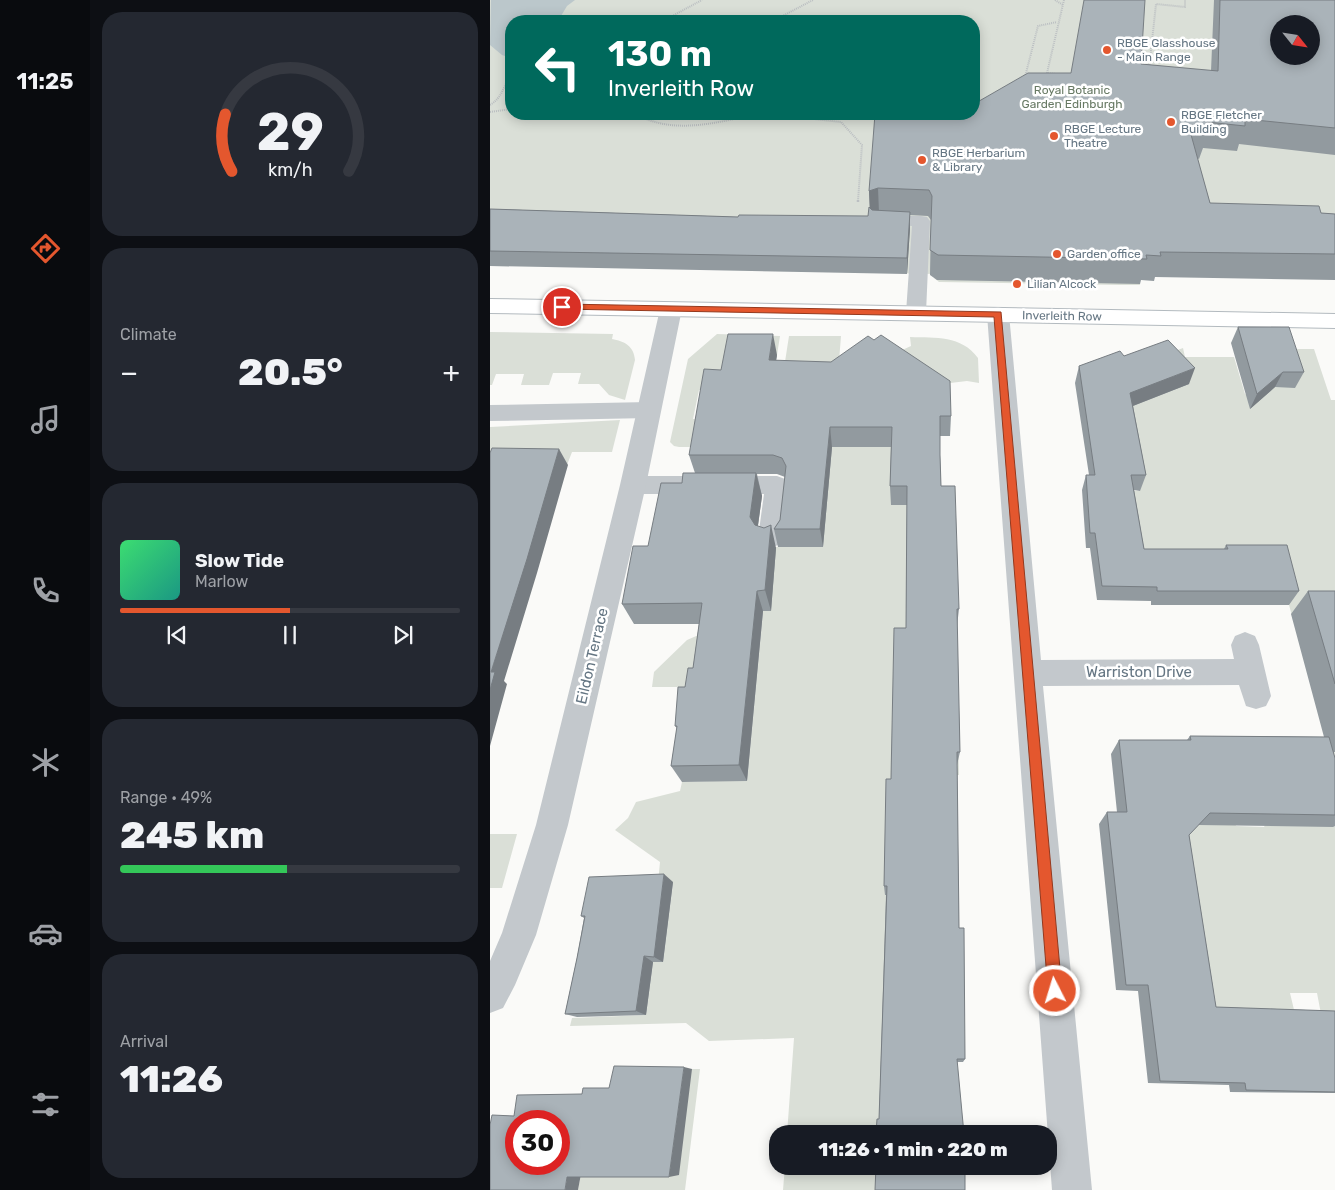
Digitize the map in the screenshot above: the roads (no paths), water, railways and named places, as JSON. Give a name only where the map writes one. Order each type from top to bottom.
[{"type":"main road","name":"Inverleith Row","points":[[490,306],[1335,321]]},
{"type":"street","name":"Eildon Terrace","points":[[490,995],[503,973],[520,934],[552,825],[633,485],[671,309]]},
{"type":"street","points":[[998,314],[1072,1190]]},
{"type":"street","name":"Warriston Drive","points":[[1028,673],[1250,671]]},
{"type":"lane","points":[[879,220],[921,221],[916,313]]},
{"type":"lane","points":[[490,413],[650,410]]},
{"type":"lane","points":[[633,485],[777,485],[770,538]]},
{"type":"place","name":"RBGE Glasshouse - Main Range","points":[[1107,50]]},
{"type":"place","name":"RBGE Fletcher Building","points":[[1171,122]]},
{"type":"place","name":"RBGE Lecture Theatre","points":[[1054,136]]},
{"type":"place","name":"RBGE Herbarium & Library","points":[[922,160]]},
{"type":"place","name":"Garden office","points":[[1057,254]]},
{"type":"place","name":"Lilian Alcock","points":[[1017,284]]},
{"type":"park label","name":"Royal Botanic Garden Edinburgh","points":[[1072,97]]}]
